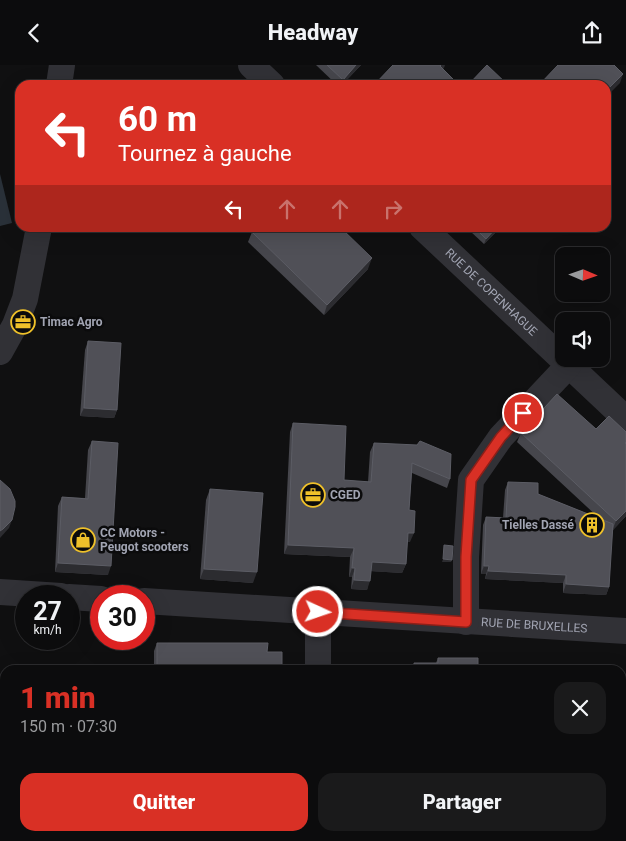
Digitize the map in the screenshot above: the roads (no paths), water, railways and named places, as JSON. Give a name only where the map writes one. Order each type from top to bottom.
[{"type":"street","points":[[60,80],[62,65]]},
{"type":"street","points":[[251,65],[267,80]]},
{"type":"street","points":[[0,352],[15,325],[25,299],[38,232]]},
{"type":"street","name":"RUE DE COPENHAGUE","points":[[427,232],[555,354]]},
{"type":"street","points":[[466,622],[466,557],[471,480],[501,437],[567,367]]},
{"type":"street","name":"RUE DE COPENHAGUE","points":[[569,367],[626,419]]},
{"type":"street","points":[[0,592],[15,593]]},
{"type":"street","name":"RUE DE BRUXELLES","points":[[155,602],[626,631]]},
{"type":"street","points":[[318,612],[318,665]]},
{"type":"place","name":"Timac Agro","points":[[23,322]]},
{"type":"place","name":"CGED","points":[[313,495]]},
{"type":"place","name":"Tielles Dassé","points":[[592,525]]},
{"type":"place","name":"CC Motors - Peugot scooters","points":[[83,540]]}]
